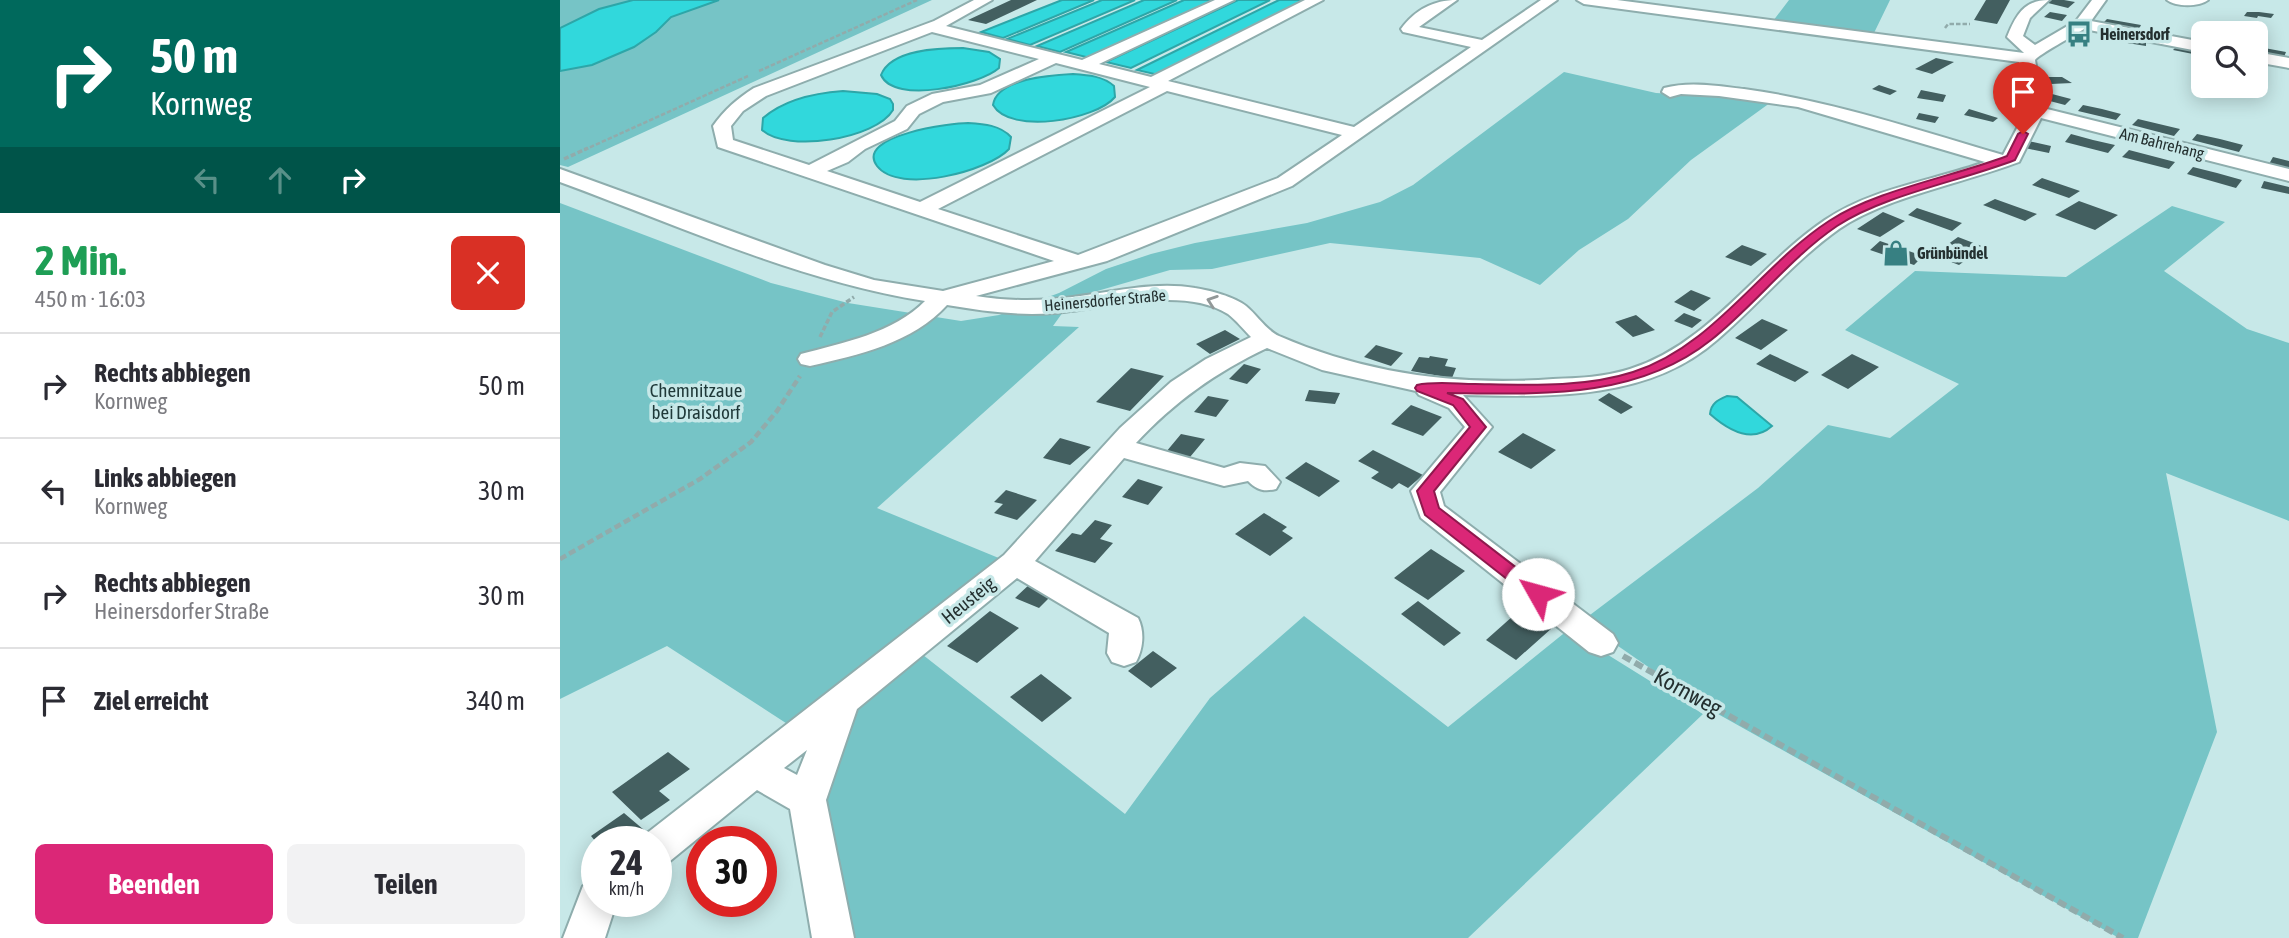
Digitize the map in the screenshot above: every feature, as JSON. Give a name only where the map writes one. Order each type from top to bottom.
[{"type":"street","points":[[985,0],[930,27],[760,92],[737,107],[722,126],[724,143],[1077,262]]},
{"type":"street","points":[[1084,65],[1227,0]]},
{"type":"street","points":[[920,210],[1315,0]]},
{"type":"street","points":[[1450,0],[1420,16],[1408,29],[1435,37],[1485,45]]},
{"type":"street","points":[[810,359],[881,339],[935,307],[942,298],[1077,262],[1285,182],[1550,0]]},
{"type":"street","points":[[1584,0],[1751,23],[2031,54],[2081,24],[2099,0]]},
{"type":"street","points":[[1670,92],[1681,89],[1719,90],[1800,102],[2003,161],[2012,158],[2035,111],[2031,54],[2015,37],[2023,16],[2042,0]]},
{"type":"street","points":[[2174,0],[2201,0]]},
{"type":"street","points":[[1751,23],[1764,8]]},
{"type":"street","points":[[2081,24],[2191,45]]},
{"type":"street","points":[[930,27],[1357,133]]},
{"type":"street","points":[[809,172],[901,125],[913,110],[938,98],[985,89],[1054,58]]},
{"type":"street","points":[[2268,59],[2289,63]]},
{"type":"street","points":[[816,71],[846,80]]},
{"type":"street","name":"Am Bahrehang","points":[[2035,111],[2289,175]]},
{"type":"street","name":"Heinersdorfer Straße","points":[[560,175],[817,271],[872,285],[996,306],[1053,306],[1144,294],[1193,294],[1236,309],[1266,339],[1331,365],[1420,386],[1528,389],[1597,384],[1638,375],[1678,357],[1707,337],[1794,255],[1833,224],[1869,204],[2003,161]]},
{"type":"street","name":"Heusteig","points":[[672,836],[1015,563],[1052,525],[1118,447],[1183,386],[1209,368],[1266,339]]},
{"type":"street","points":[[1420,386],[1458,402],[1479,427],[1425,491],[1431,511],[1601,643]]},
{"type":"street","points":[[1118,447],[1224,477],[1240,472],[1255,472],[1266,482]]},
{"type":"street","points":[[1015,563],[1126,627],[1124,653]]},
{"type":"street","points":[[833,938],[807,800],[842,701]]},
{"type":"street","points":[[753,772],[776,781],[807,800]]},
{"type":"street","points":[[584,938],[591,917]]},
{"type":"path","points":[[560,161],[918,0]]},
{"type":"path","points":[[1945,28],[1948,24],[1970,24]]},
{"type":"path","points":[[560,559],[700,479],[751,442],[777,411],[810,359],[831,312],[872,285]]},
{"type":"path","name":"Kornweg","points":[[1601,643],[2123,938]]},
{"type":"green space","points":[[560,0],[932,0],[568,167],[560,165]]},
{"type":"green space","points":[[1789,0],[1890,0],[1874,33],[1773,21]]},
{"type":"green space","name":"Chemnitzaue bei Draisdorf","points":[[1564,72],[1656,93],[1774,100],[1691,160],[1628,219],[1579,250],[1540,285],[1480,258],[1330,243],[1212,269],[1170,270],[1073,298],[1053,326],[1079,327],[877,508],[1006,561],[792,727],[667,646],[560,699],[560,203],[771,283],[848,303],[961,321],[999,315],[1059,293],[1106,269],[1151,254],[1195,243],[1307,223],[1380,202],[1413,185]]},
{"type":"green space","points":[[2172,206],[2225,222],[2164,271],[2247,329],[2289,343],[2289,521],[2166,473],[2217,732],[2138,938],[2119,938],[1709,709],[1582,621],[1758,488],[1828,425],[1890,438],[1959,384],[1845,330],[1915,271],[2066,277]]},
{"type":"green space","points":[[1304,616],[1448,727],[1568,630],[1703,714],[1468,938],[839,938],[815,824],[850,707],[918,651],[1125,814],[1210,698]]},
{"type":"shaded area","points":[[633,0],[719,0],[671,17],[656,32],[634,47],[592,65],[560,71],[560,28],[599,9]]},
{"type":"shaded area","points":[[1062,0],[1094,0],[1003,38],[981,32]]},
{"type":"shaded area","points":[[1102,0],[1135,0],[1030,45],[1007,39]]},
{"type":"shaded area","points":[[1144,0],[1177,0],[1060,52],[1037,46]]},
{"type":"shaded area","points":[[1184,0],[1217,0],[1090,58],[1066,52]]},
{"type":"shaded area","points":[[1238,0],[1270,0],[1131,68],[1106,62]]},
{"type":"shaded area","points":[[1279,0],[1312,0],[1163,76],[1137,70]]},
{"type":"shaded area","points":[[963,48],[989,52],[1000,59],[999,68],[957,86],[938,89],[902,89],[889,84],[881,75],[886,66],[905,55]]},
{"type":"shaded area","points":[[1073,74],[1105,80],[1114,86],[1115,97],[1090,112],[1053,121],[1017,120],[1002,114],[993,105],[1004,89],[1015,84],[1040,77]]},
{"type":"shaded area","points":[[843,91],[877,94],[890,99],[893,110],[884,120],[869,129],[830,140],[791,141],[774,137],[762,130],[763,118],[781,106],[811,95]]},
{"type":"shaded area","points":[[968,123],[1002,130],[1011,137],[1009,149],[983,165],[944,177],[904,179],[888,174],[877,166],[874,155],[880,146],[892,139],[927,128]]},
{"type":"shaded area","points":[[1727,396],[1737,397],[1772,426],[1756,434],[1748,434],[1724,425],[1710,414],[1713,405]]},
{"type":"building","points":[[1011,0],[1037,0],[986,24],[968,20]]},
{"type":"building","points":[[1986,0],[2010,0],[1997,24],[1974,20]]},
{"type":"building","points":[[2052,0],[2075,2],[2068,8],[2048,3]]},
{"type":"building","points":[[2050,12],[2067,15],[2062,21],[2044,17]]},
{"type":"building","points":[[2247,12],[2274,14],[2271,18],[2257,18],[2244,16]]},
{"type":"building","points":[[2107,19],[2141,25],[2139,29],[2104,22]]},
{"type":"building","points":[[2121,37],[2146,41],[2146,46],[2121,42]]},
{"type":"building","points":[[2177,46],[2191,49],[2191,54],[2173,50]]},
{"type":"building","points":[[2268,49],[2286,52],[2284,57],[2268,54]]},
{"type":"building","points":[[1936,58],[1954,62],[1932,74],[1915,69]]},
{"type":"building","points":[[2042,77],[2062,77],[2072,83],[2051,84]]},
{"type":"building","points":[[1879,85],[1897,91],[1890,95],[1872,89]]},
{"type":"building","points":[[1921,90],[1946,95],[1943,102],[1917,98]]},
{"type":"building","points":[[2052,94],[2071,99],[2065,105],[2046,100]]},
{"type":"building","points":[[2083,105],[2121,114],[2116,120],[2078,111]]},
{"type":"building","points":[[1969,109],[1998,118],[1993,122],[1964,115]]},
{"type":"building","points":[[1919,113],[1939,117],[1935,123],[1916,119]]},
{"type":"building","points":[[2138,119],[2180,129],[2174,136],[2132,125]]},
{"type":"building","points":[[2071,134],[2115,145],[2108,153],[2065,142]]},
{"type":"building","points":[[2197,134],[2243,145],[2239,152],[2192,140]]},
{"type":"building","points":[[2028,141],[2051,146],[2049,153],[2025,148]]},
{"type":"building","points":[[2129,150],[2175,162],[2169,169],[2122,157]]},
{"type":"building","points":[[2273,157],[2289,161],[2289,169],[2269,164]]},
{"type":"building","points":[[2193,167],[2242,180],[2236,188],[2187,174]]},
{"type":"building","points":[[2042,178],[2080,191],[2069,198],[2032,185]]},
{"type":"building","points":[[2264,181],[2289,187],[2289,194],[2261,188]]},
{"type":"building","points":[[1995,199],[2037,214],[2025,221],[1983,205]]},
{"type":"building","points":[[2079,201],[2118,215],[2095,230],[2055,215]]},
{"type":"building","points":[[1917,208],[1962,223],[1952,231],[1908,215]]},
{"type":"building","points":[[1883,212],[1905,221],[1880,237],[1857,229]]},
{"type":"building","points":[[1958,237],[1984,247],[1959,265],[1933,255]]},
{"type":"building","name":"Grünbündel","points":[[1880,241],[1923,256],[1914,265],[1870,250]]},
{"type":"building","points":[[1742,245],[1767,254],[1751,266],[1725,257]]},
{"type":"building","points":[[1691,290],[1711,298],[1694,311],[1674,302]]},
{"type":"building","points":[[1684,313],[1702,320],[1692,328],[1674,321]]},
{"type":"building","points":[[1636,315],[1655,330],[1633,337],[1615,322]]},
{"type":"building","points":[[1762,319],[1788,330],[1761,350],[1735,338]]},
{"type":"building","points":[[1225,330],[1240,339],[1210,354],[1196,344]]},
{"type":"building","points":[[1376,345],[1403,353],[1391,366],[1364,357]]},
{"type":"building","points":[[1770,354],[1809,372],[1795,382],[1756,364]]},
{"type":"building","points":[[1852,354],[1879,367],[1848,389],[1821,375]]},
{"type":"building","points":[[1419,357],[1448,359],[1445,366],[1456,368],[1452,378],[1411,371]]},
{"type":"building","points":[[1244,364],[1261,369],[1247,384],[1229,379]]},
{"type":"building","points":[[1131,368],[1164,376],[1130,411],[1096,402]]},
{"type":"building","points":[[1309,390],[1340,393],[1335,404],[1305,401]]},
{"type":"building","points":[[1609,393],[1633,407],[1621,414],[1598,400]]},
{"type":"building","points":[[1208,396],[1229,400],[1216,417],[1194,412]]},
{"type":"building","points":[[1411,405],[1442,417],[1423,436],[1391,424]]},
{"type":"building","points":[[1523,433],[1556,450],[1531,469],[1498,452]]},
{"type":"building","points":[[1181,434],[1205,439],[1190,457],[1166,452]]},
{"type":"building","points":[[1060,438],[1091,447],[1070,465],[1043,458]]},
{"type":"building","points":[[1373,450],[1423,475],[1408,488],[1399,483],[1392,489],[1371,478],[1379,472],[1358,461]]},
{"type":"building","points":[[1306,462],[1340,481],[1319,497],[1285,478]]},
{"type":"building","points":[[1138,479],[1163,487],[1148,505],[1122,497]]},
{"type":"building","points":[[1006,490],[1037,500],[1017,520],[994,513],[1003,504],[994,502]]},
{"type":"building","points":[[1264,513],[1287,527],[1282,531],[1293,538],[1270,556],[1235,534]]},
{"type":"building","points":[[1095,520],[1112,525],[1100,539],[1113,543],[1095,563],[1055,551],[1072,533],[1081,535]]},
{"type":"building","points":[[1431,549],[1465,571],[1428,600],[1394,578]]},
{"type":"building","points":[[1032,582],[1055,592],[1039,608],[1015,598]]},
{"type":"building","points":[[1418,601],[1461,633],[1444,646],[1401,614]]},
{"type":"building","points":[[1522,608],[1552,628],[1516,660],[1486,640]]},
{"type":"building","points":[[990,611],[1019,628],[977,663],[947,646]]},
{"type":"building","points":[[1153,651],[1177,668],[1151,688],[1128,671]]},
{"type":"building","points":[[1041,674],[1072,698],[1042,722],[1010,697]]},
{"type":"building","points":[[668,752],[690,769],[659,791],[670,800],[641,820],[612,792]]},
{"type":"building","points":[[624,813],[639,826],[605,826]]},
{"type":"place","name":"Heinersdorf","points":[[2079,34]]},
{"type":"place","name":"Grünbündel","points":[[1896,253]]},
{"type":"route","points":[[1538,594],[1431,511],[1425,491],[1479,427],[1458,402],[1422,388],[1528,389],[1597,384],[1638,375],[1678,357],[1707,337],[1794,255],[1833,224],[1869,204],[1970,174],[2012,158],[2023,134]]}]
